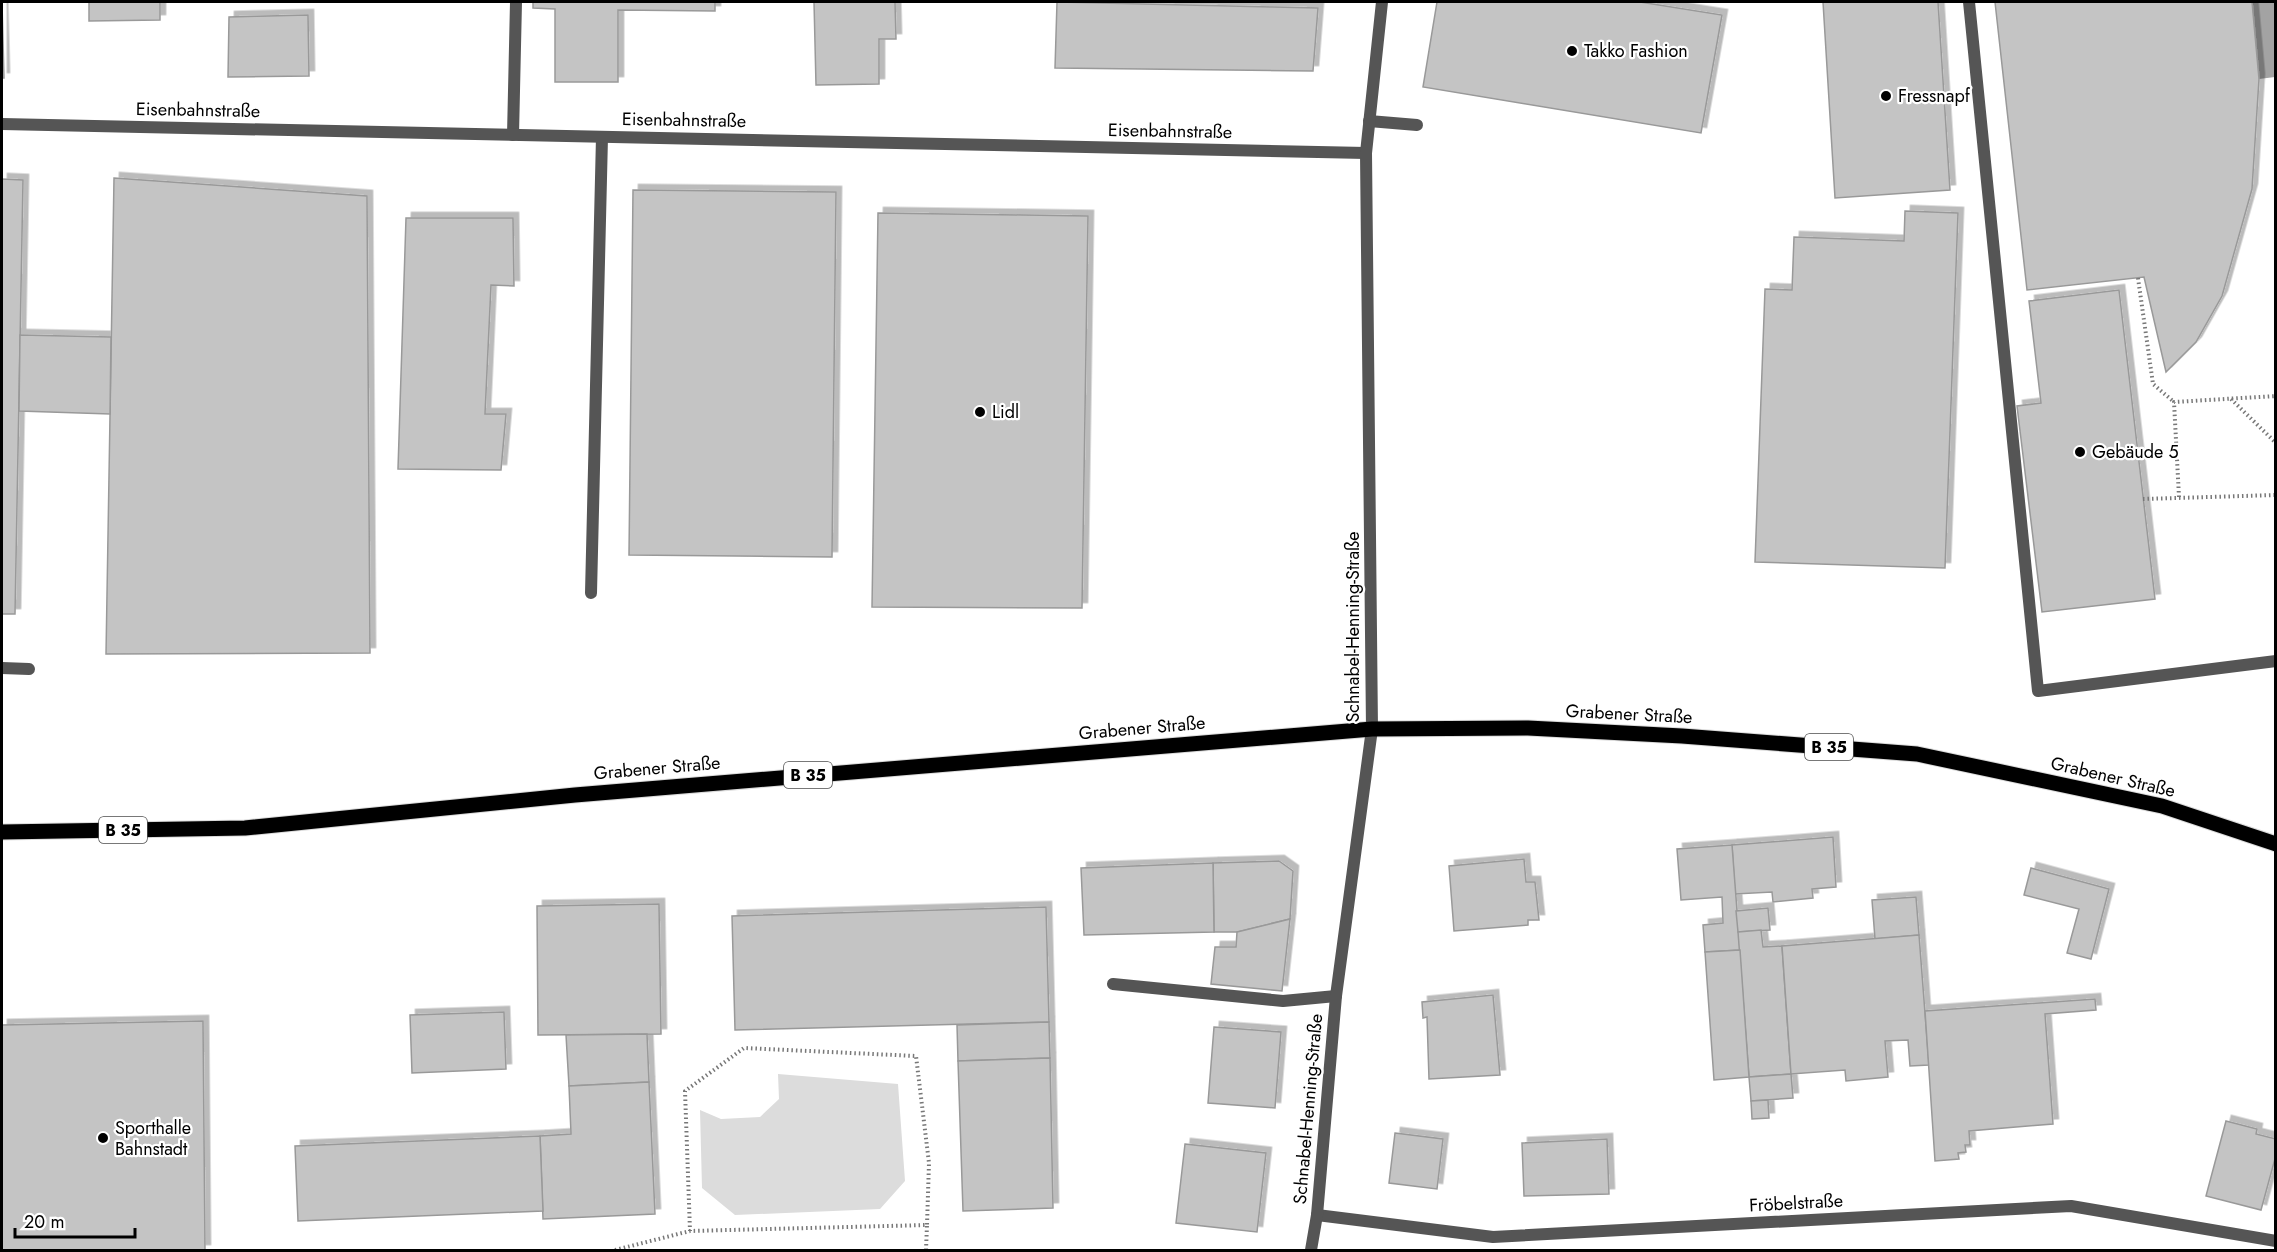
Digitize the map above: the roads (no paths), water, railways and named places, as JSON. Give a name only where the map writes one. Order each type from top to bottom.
[{"type":"main road","name":"Grabener Straße","points":[[2,832],[244,828],[587,794],[1372,729],[1528,728],[1682,736],[1917,754],[2162,806],[2276,844]]},
{"type":"street","points":[[513,135],[516,2]]},
{"type":"street","name":"Schnabel-Henning-Straße","points":[[1311,1251],[1317,1215],[1336,996],[1372,729],[1366,153],[1382,2]]},
{"type":"street","points":[[1969,2],[2038,691],[2276,661]]},
{"type":"street","points":[[1369,121],[1417,125]]},
{"type":"street","name":"Eisenbahnstraße","points":[[2,124],[1366,153]]},
{"type":"street","points":[[591,593],[602,136]]},
{"type":"street","points":[[2,668],[29,669]]},
{"type":"street","points":[[1113,984],[1283,1001],[1336,996]]},
{"type":"street","name":"Fröbelstraße","points":[[1317,1215],[1493,1237],[2071,1206],[2276,1241]]},
{"type":"place","name":"Takko Fashion","points":[[1572,51]]},
{"type":"place","name":"Fressnapf","points":[[1886,96]]},
{"type":"place","name":"Lidl","points":[[980,412]]},
{"type":"place","name":"Gebäude 5","points":[[2080,452]]},
{"type":"place","name":"Sporthalle Bahnstadt","points":[[103,1138]]}]
